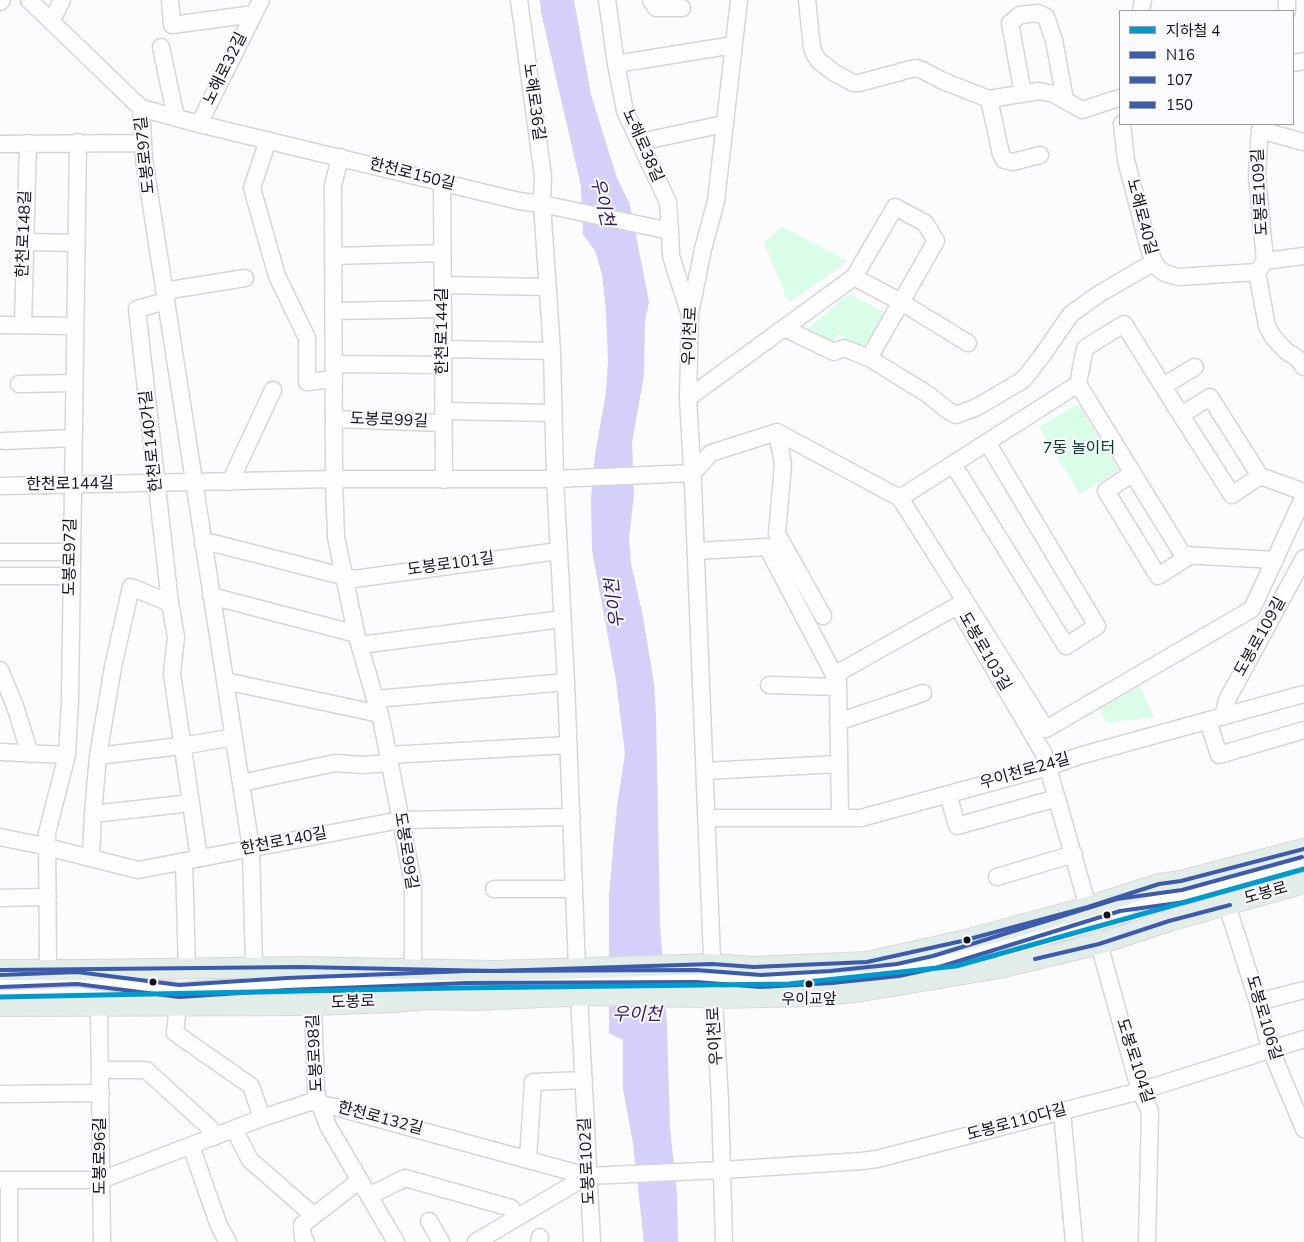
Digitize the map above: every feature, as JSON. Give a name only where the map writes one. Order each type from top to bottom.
[{"type":"main road","name":"도봉로","points":[[705,981],[754,967],[867,962],[962,941],[1088,907],[1159,884],[1181,881],[1304,849]]},
{"type":"main road","name":"도봉로","points":[[0,970],[254,968],[495,972],[584,981],[705,981],[790,997],[862,991],[999,968],[1099,944],[1169,921],[1304,883]]},
{"type":"main road","name":"도봉로","points":[[0,1006],[313,1005],[426,999],[475,1000],[584,981]]},
{"type":"main road","points":[[584,981],[705,981]]},
{"type":"street","name":"한천로150길","points":[[29,0],[140,108],[199,124],[520,201],[668,230]]},
{"type":"street","points":[[52,22],[62,0]]},
{"type":"street","name":"노해로32길","points":[[170,0],[172,25],[257,7]]},
{"type":"street","name":"노해로36길","points":[[519,0],[543,176],[550,206]]},
{"type":"street","name":"노해로38길","points":[[607,0],[625,111],[668,202],[668,230]]},
{"type":"street","points":[[651,0],[656,8],[682,8]]},
{"type":"street","name":"우이천로","points":[[724,1242],[722,1170],[705,981],[707,818],[688,398],[690,314],[702,249],[716,201],[739,0]]},
{"type":"street","points":[[807,0],[814,54],[821,63],[853,83],[915,68],[989,99],[1039,91],[1054,94],[1082,110],[1119,101]]},
{"type":"street","name":"노해로32길","points":[[199,124],[257,7]]},
{"type":"street","points":[[1023,94],[1010,23],[1020,14],[1038,12],[1046,17],[1054,40],[1065,100]]},
{"type":"street","points":[[616,64],[734,45]]},
{"type":"street","points":[[161,47],[176,118]]},
{"type":"street","points":[[989,99],[1004,160],[1013,162],[1040,155]]},
{"type":"street","name":"도봉로97길","points":[[140,108],[143,143],[165,296],[251,848],[254,968]]},
{"type":"street","points":[[640,142],[724,124]]},
{"type":"street","name":"노해로40길","points":[[1122,125],[1126,160],[1149,249],[1154,262],[1165,273],[1178,276],[1261,266],[1304,256]]},
{"type":"street","points":[[1261,127],[1304,142]]},
{"type":"street","name":"도봉로109길","points":[[1261,127],[1257,176],[1261,266],[1267,326],[1278,344],[1302,360]]},
{"type":"street","points":[[268,140],[252,188],[277,276],[307,338],[307,382],[334,371],[443,357],[552,351]]},
{"type":"street","name":"도봉로97길","points":[[48,970],[47,834],[67,755],[70,700],[70,576],[74,486],[78,142]]},
{"type":"street","name":"한천로148길","points":[[23,325],[28,143]]},
{"type":"street","points":[[0,144],[143,143]]},
{"type":"street","name":"도봉로99길","points":[[340,157],[333,186],[334,479],[336,537],[358,639],[378,707],[413,884],[413,970]]},
{"type":"street","name":"한천로144길","points":[[442,182],[444,480]]},
{"type":"street","points":[[550,206],[548,287],[552,351],[558,551],[566,682],[574,889],[584,981]]},
{"type":"street","points":[[688,398],[854,277],[895,207],[925,223],[936,241],[869,358]]},
{"type":"street","points":[[668,230],[671,256],[690,314]]},
{"type":"street","points":[[25,242],[76,243]]},
{"type":"street","points":[[333,256],[442,253]]},
{"type":"street","points":[[784,328],[834,352],[844,348],[869,358],[929,395],[956,415],[978,407],[1023,380],[1071,314],[1099,294],[1154,262]]},
{"type":"street","points":[[854,277],[901,302],[968,343]]},
{"type":"street","points":[[165,296],[245,278]]},
{"type":"street","points":[[442,285],[548,287]]},
{"type":"street","name":"한천로140가길","points":[[165,296],[137,309],[170,603],[176,637],[172,674],[191,803],[192,859]]},
{"type":"street","points":[[334,311],[443,309]]},
{"type":"street","points":[[1260,476],[1232,495],[1124,324],[1084,348],[1078,384],[1183,555],[1275,560]]},
{"type":"street","points":[[0,325],[75,326]]},
{"type":"street","points":[[1163,386],[1194,367]]},
{"type":"street","points":[[20,384],[74,383]]},
{"type":"street","points":[[900,498],[1078,384]]},
{"type":"street","points":[[230,482],[274,390]]},
{"type":"street","points":[[1181,415],[1210,397],[1260,476],[1304,492]]},
{"type":"street","points":[[443,417],[554,413]]},
{"type":"street","name":"도봉로99길","points":[[334,418],[443,417]]},
{"type":"street","points":[[777,432],[783,464],[777,534],[823,616]]},
{"type":"street","points":[[692,473],[711,452],[777,432],[900,498],[1046,730],[1252,610],[1304,496]]},
{"type":"street","points":[[4,441],[74,438]]},
{"type":"street","points":[[953,464],[1066,646],[1097,626],[986,442]]},
{"type":"street","name":"한천로144길","points":[[0,486],[74,486],[156,482],[334,479],[555,479],[692,473]]},
{"type":"street","points":[[1133,474],[1106,492],[1158,576],[1191,555]]},
{"type":"street","points":[[203,544],[213,543],[345,576]]},
{"type":"street","points":[[696,551],[767,547],[836,681],[840,817]]},
{"type":"street","name":"도봉로101길","points":[[345,576],[354,578],[558,551]]},
{"type":"street","points":[[0,552],[71,552]]},
{"type":"street","name":"도봉로109길","points":[[1216,719],[1304,558]]},
{"type":"street","points":[[0,576],[70,576]]},
{"type":"street","points":[[91,858],[98,756],[113,668],[131,587],[170,603]]},
{"type":"street","points":[[211,596],[349,632],[358,639],[562,619]]},
{"type":"street","name":"도봉로103길","points":[[836,681],[957,606],[1044,754],[1088,907]]},
{"type":"street","points":[[0,670],[16,706],[30,754]]},
{"type":"street","points":[[225,681],[378,707],[566,682]]},
{"type":"street","points":[[769,685],[836,681]]},
{"type":"street","points":[[838,722],[923,693]]},
{"type":"street","name":"우이천로24길","points":[[707,818],[861,818],[1304,694]]},
{"type":"street","points":[[1216,719],[1219,755],[1304,730]]},
{"type":"street","points":[[98,756],[234,736]]},
{"type":"street","points":[[241,783],[335,762],[362,765],[389,759],[568,745]]},
{"type":"street","points":[[0,752],[67,755]]},
{"type":"street","points":[[705,770],[839,764]]},
{"type":"street","points":[[948,794],[957,826],[1057,798]]},
{"type":"street","points":[[93,814],[191,803]]},
{"type":"street","name":"한천로140길","points":[[0,837],[138,870],[400,820],[572,817]]},
{"type":"street","points":[[997,877],[1074,854]]},
{"type":"street","points":[[187,969],[192,859]]},
{"type":"street","points":[[705,981],[798,980],[898,970],[953,956],[1119,905],[1183,896],[1304,862]]},
{"type":"street","points":[[705,981],[765,988],[829,984],[933,969],[1114,916],[1165,906],[1186,906],[1304,872]]},
{"type":"street","points":[[494,889],[574,889]]},
{"type":"street","points":[[0,898],[48,897]]},
{"type":"street","name":"도봉로106길","points":[[1227,905],[1258,1002],[1270,1048],[1304,1129]]},
{"type":"street","name":"도봉로104길","points":[[1099,944],[1140,1091],[1150,1110],[1148,1242]]},
{"type":"street","points":[[0,981],[77,978],[179,991],[287,984],[467,977],[584,981]]},
{"type":"street","points":[[0,989],[98,988],[171,996],[258,996],[431,986],[584,981]]},
{"type":"street","name":"도봉로102길","points":[[584,981],[584,1080],[591,1176],[592,1242]]},
{"type":"street","points":[[1258,1002],[1304,990]]},
{"type":"street","points":[[178,1005],[175,1033],[251,1086],[262,1118]]},
{"type":"street","name":"도봉로98길","points":[[313,1005],[316,1092],[320,1104],[328,1126],[396,1242]]},
{"type":"street","name":"도봉로96길","points":[[99,1006],[102,1242]]},
{"type":"street","name":"도봉로110다길","points":[[591,1176],[722,1170],[877,1159],[1140,1091],[1304,1038]]},
{"type":"street","points":[[101,1070],[146,1070],[210,1128],[214,1137]]},
{"type":"street","points":[[528,1159],[533,1082],[584,1080]]},
{"type":"street","points":[[0,1094],[101,1093]]},
{"type":"street","name":"한천로132길","points":[[4,1180],[101,1180],[262,1118],[310,1102],[591,1176]]},
{"type":"street","points":[[1062,1111],[1074,1242]]},
{"type":"street","points":[[234,1129],[250,1160],[313,1215]]},
{"type":"street","points":[[191,1146],[219,1226],[228,1242]]},
{"type":"street","points":[[476,1242],[591,1176]]},
{"type":"street","points":[[369,1196],[405,1178],[511,1208]]},
{"type":"street","points":[[4,1180],[6,1241]]},
{"type":"street","points":[[306,1242],[303,1238],[302,1225],[360,1180]]},
{"type":"street","points":[[429,1221],[441,1242]]},
{"type":"green space","points":[[782,227],[848,261],[789,303],[764,242]]},
{"type":"green space","points":[[849,294],[886,313],[864,348],[838,334],[828,350],[802,334]]},
{"type":"green space","name":"7동 놀이터","points":[[1078,404],[1119,470],[1080,494],[1039,427]]},
{"type":"green space","points":[[1140,686],[1154,717],[1106,723],[1100,709]]},
{"type":"water","name":"우이천","points":[[540,0],[574,0],[591,95],[617,178],[630,205],[649,302],[645,321],[644,375],[632,442],[634,494],[629,538],[631,563],[643,617],[654,684],[660,923],[667,1026],[670,1128],[677,1193],[678,1242],[644,1242],[633,1143],[623,1089],[623,1040],[609,1033],[609,896],[617,806],[625,754],[616,680],[592,550],[591,499],[595,455],[606,393],[608,360],[606,310],[602,274],[595,251],[583,234],[581,186],[541,12]]},
{"type":"metro line","name":"4","points":[[0,997],[455,988],[789,984],[956,966],[1304,869]]},
{"type":"transit line","name":"N16","points":[[0,970],[300,967],[495,971],[712,964],[754,967],[867,962],[962,941],[1088,907],[1159,884],[1181,881],[1304,849]]},
{"type":"transit line","name":"150","points":[[0,975],[77,972],[179,985],[287,978],[467,971],[696,970],[761,975],[830,971],[897,964],[933,956],[1117,899],[1182,890],[1302,857]]},
{"type":"transit line","name":"107","points":[[0,987],[77,984],[179,997],[287,990],[467,983],[696,982],[761,987],[832,983],[899,976],[936,968],[1120,911],[1185,902],[1304,869]]},
{"type":"transit line","name":"N16","points":[[1035,959],[1099,944],[1169,921],[1230,905]]},
{"type":"place","name":"우이교앞","points":[[809,984]]}]
